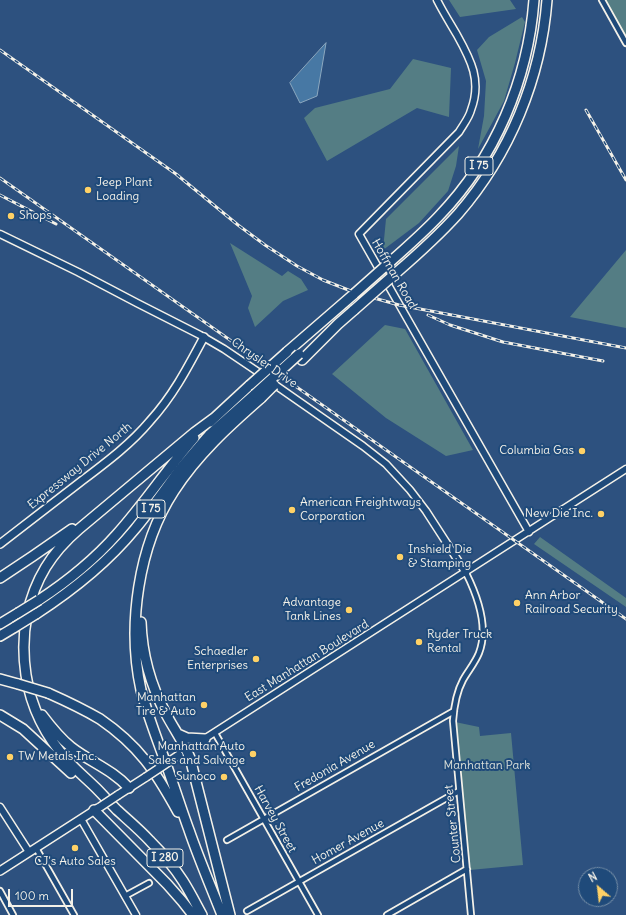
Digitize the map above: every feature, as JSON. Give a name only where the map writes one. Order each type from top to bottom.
[{"type":"highway","name":"I 75","points":[[0,624],[39,600],[76,573],[94,557],[129,520],[182,452],[214,418],[440,216],[479,165],[497,134],[512,102],[528,46],[534,0]]},
{"type":"highway","name":"I 75","points":[[0,636],[74,588],[107,560],[142,522],[179,470],[210,434],[258,396],[300,357],[431,242],[453,220],[473,196],[491,170],[510,136],[522,107],[537,62],[547,1]]},
{"type":"highway","points":[[189,830],[145,705],[138,674],[136,630],[138,603],[144,564],[155,528],[169,499],[203,454],[258,396]]},
{"type":"highway","points":[[117,810],[68,762],[55,746],[44,728],[33,702],[27,683],[24,649],[26,622],[33,593],[45,568],[72,535],[194,432],[214,418]]},
{"type":"highway","points":[[169,499],[166,512],[155,536],[147,565],[142,596],[141,626],[144,651],[153,683],[166,714],[178,734],[183,753],[191,761],[230,915]]},
{"type":"highway","points":[[0,578],[91,514],[102,510]]},
{"type":"highway","points":[[0,679],[48,693],[101,720],[137,751],[163,785],[189,830]]},
{"type":"highway","points":[[33,702],[52,729],[63,740],[77,751],[116,776],[129,788]]},
{"type":"highway","points":[[0,715],[23,729],[92,792],[117,810]]},
{"type":"highway","points":[[178,734],[187,738],[205,739]]},
{"type":"highway","points":[[97,808],[176,893],[193,915]]},
{"type":"highway","name":"I 280","points":[[117,810],[150,840],[173,867],[202,915]]},
{"type":"highway","name":"I 280","points":[[189,830],[222,915]]},
{"type":"main road","name":"Expressway Drive North","points":[[0,544],[112,458],[134,439],[150,422],[168,398],[181,379],[204,337]]},
{"type":"main road","name":"East Manhattan Boulevard","points":[[0,871],[183,753]]},
{"type":"street","name":"Hoffman Road","points":[[437,0],[473,66],[475,91],[471,111],[459,132],[359,234],[529,532]]},
{"type":"street","points":[[602,0],[626,43]]},
{"type":"street","name":"Chrysler Drive","points":[[0,234],[78,272],[204,337],[224,349],[357,441],[386,464],[406,486],[426,511],[466,573]]},
{"type":"street","name":"East Manhattan Boulevard","points":[[183,753],[395,619],[626,469]]},
{"type":"street","name":"Counter Street","points":[[466,573],[471,583],[481,614],[482,622],[482,640],[479,653],[459,688],[456,697],[453,721],[471,915]]},
{"type":"street","name":"Fredonia Avenue","points":[[227,840],[454,711]]},
{"type":"street","name":"Harvey Street","points":[[215,733],[318,915]]},
{"type":"street","name":"Homer Avenue","points":[[247,911],[460,791]]},
{"type":"street","points":[[0,807],[29,852]]},
{"type":"street","points":[[81,819],[136,915]]},
{"type":"street","points":[[36,848],[74,915]]},
{"type":"street","points":[[387,915],[467,869]]},
{"type":"street","points":[[125,896],[149,883]]},
{"type":"street","points":[[0,892],[13,915]]},
{"type":"green space","points":[[449,0],[510,0],[516,9],[460,17]]},
{"type":"green space","points":[[605,0],[626,0],[626,37]]},
{"type":"green space","points":[[522,17],[525,22],[504,101],[478,149],[484,116],[486,81],[477,50],[489,37]]},
{"type":"green space","points":[[413,59],[451,68],[449,117],[417,108],[327,161],[304,118],[315,108],[390,89]]},
{"type":"green space","points":[[459,146],[456,166],[448,191],[419,223],[383,250],[386,219]]},
{"type":"green space","points":[[230,243],[282,276],[288,271],[301,279],[308,290],[283,301],[255,327],[248,308],[252,296]]},
{"type":"green space","points":[[626,250],[626,328],[570,317]]},
{"type":"green space","points":[[385,325],[405,329],[473,450],[446,456],[386,418],[332,374]]},
{"type":"green space","points":[[540,537],[626,598],[626,607],[534,544]]},
{"type":"green space","name":"Manhattan Park","points":[[455,722],[479,727],[480,736],[511,733],[523,865],[470,870]]},
{"type":"water","points":[[326,43],[317,96],[300,103],[290,83]]},
{"type":"railway","points":[[0,50],[176,174],[238,225],[265,245],[297,266],[323,280],[356,293],[399,305],[626,348]]},
{"type":"railway","points":[[586,110],[626,180]]},
{"type":"railway","points":[[0,178],[626,619]]},
{"type":"railway","points":[[0,195],[56,224]]},
{"type":"railway","points":[[428,315],[450,325],[503,342],[603,361]]},
{"type":"place","name":"Jeep Plant Loading","points":[[88,190]]},
{"type":"place","name":"Shops","points":[[11,216]]},
{"type":"place","name":"Columbia Gas","points":[[582,451]]},
{"type":"place","name":"American Freightways Corporation","points":[[292,510]]},
{"type":"place","name":"New Die Inc.","points":[[601,514]]},
{"type":"place","name":"Inshield Die & Stamping","points":[[400,557]]},
{"type":"place","name":"Ann Arbor Railroad Security","points":[[517,603]]},
{"type":"place","name":"Advantage Tank Lines","points":[[349,610]]},
{"type":"place","name":"Ryder Truck Rental","points":[[419,642]]},
{"type":"place","name":"Schaedler Enterprises","points":[[256,659]]},
{"type":"place","name":"Manhattan Tire & Auto","points":[[204,705]]},
{"type":"place","name":"Manhattan Auto Sales and Salvage","points":[[253,754]]},
{"type":"place","name":"TW Metals Inc.","points":[[10,757]]},
{"type":"place","name":"Sunoco","points":[[224,777]]},
{"type":"place","name":"CJ's Auto Sales","points":[[75,848]]}]
